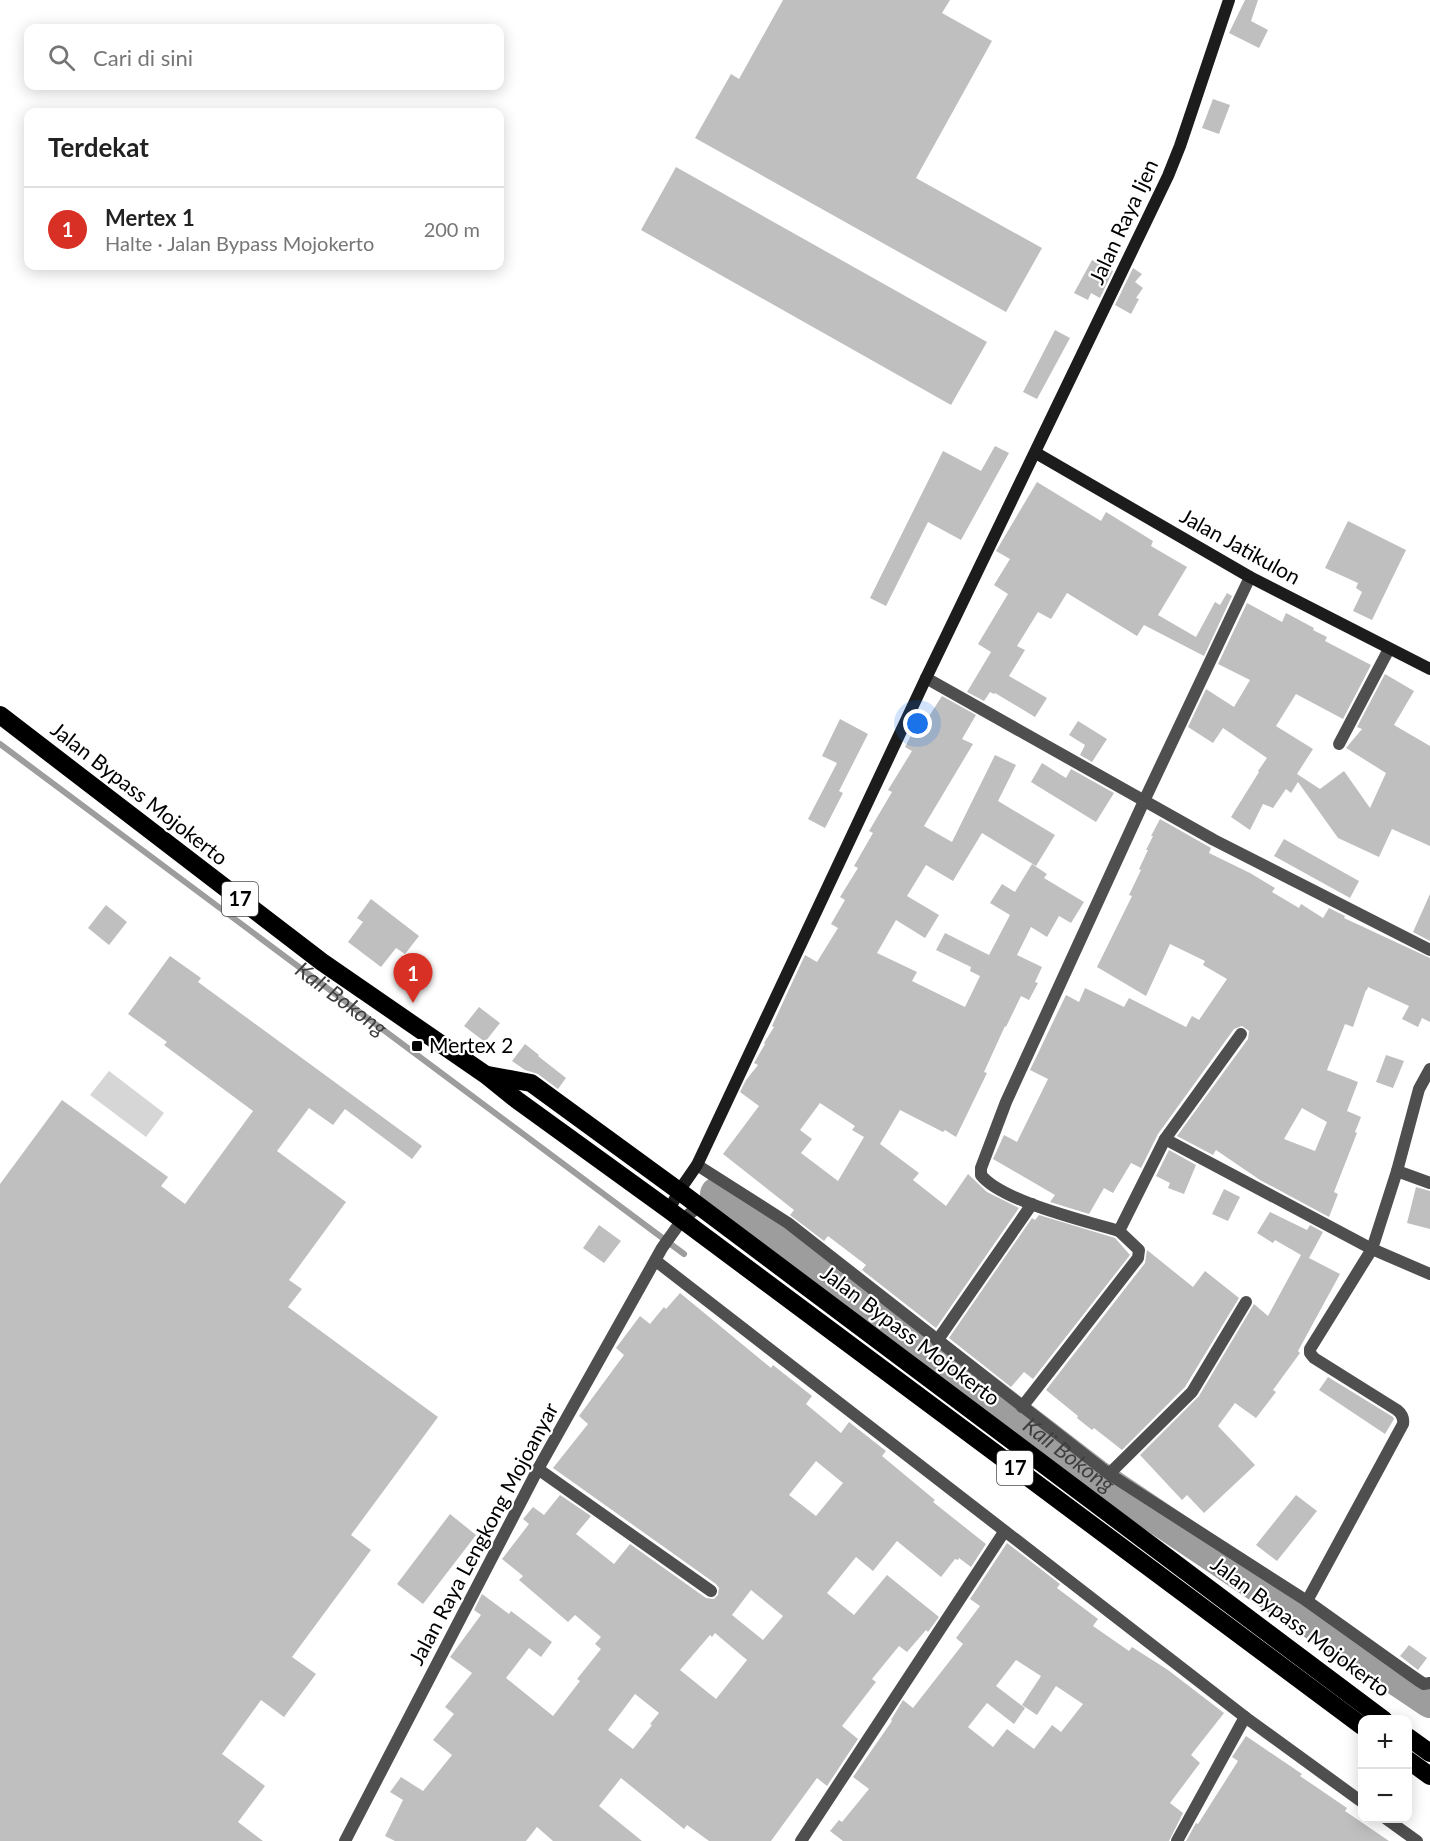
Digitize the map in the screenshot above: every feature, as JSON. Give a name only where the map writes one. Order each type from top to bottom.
[{"type":"highway","name":"Jalan Bypass Mojokerto","points":[[0,715],[322,962],[486,1074],[675,1219],[1358,1723]]},
{"type":"highway","name":"Jalan Bypass Mojokerto","points":[[486,1074],[531,1083],[679,1191],[1379,1715]]},
{"type":"highway","points":[[1412,1740],[1430,1753]]},
{"type":"highway","points":[[1412,1763],[1430,1776]]},
{"type":"main road","name":"Jalan Raya Ijen","points":[[675,1219],[679,1191],[697,1165],[926,678],[1168,176],[1229,0]]},
{"type":"main road","name":"Jalan Jatikulon","points":[[1036,453],[1250,577],[1430,669]]},
{"type":"street","points":[[1023,1407],[1138,1258],[1139,1250],[1119,1231],[1032,1204],[990,1184],[981,1175],[981,1168],[1006,1102],[1250,577]]},
{"type":"street","points":[[1339,744],[1389,649]]},
{"type":"street","points":[[926,678],[1214,840],[1430,950]]},
{"type":"street","points":[[1119,1231],[1165,1139],[1241,1034]]},
{"type":"street","points":[[1307,1601],[1403,1424],[1401,1414],[1397,1410],[1314,1358],[1310,1349],[1372,1249],[1397,1172],[1419,1089],[1430,1069]]},
{"type":"street","points":[[1165,1139],[1372,1249],[1430,1274]]},
{"type":"street","points":[[697,1165],[788,1223],[1109,1474],[1307,1601],[1419,1682],[1430,1683]]},
{"type":"street","points":[[1397,1172],[1430,1183]]},
{"type":"street","points":[[937,1341],[1032,1204]]},
{"type":"street","name":"Jalan Raya Lengkong Mojoanyar","points":[[345,1841],[538,1469],[656,1261],[675,1219],[698,1207]]},
{"type":"street","points":[[656,1261],[1245,1718],[1358,1799]]},
{"type":"street","points":[[1109,1474],[1192,1392],[1246,1302]]},
{"type":"street","points":[[538,1469],[711,1591]]},
{"type":"street","points":[[801,1841],[1004,1532]]},
{"type":"street","points":[[1178,1841],[1245,1718]]},
{"type":"street","points":[[1392,1823],[1416,1841]]},
{"type":"shaded area","points":[[109,1071],[164,1113],[146,1137],[90,1095]]},
{"type":"building","points":[[783,0],[950,0],[942,13],[992,41],[916,178],[1042,248],[1006,312],[695,138],[731,74],[739,79]]},
{"type":"building","points":[[1245,0],[1258,0],[1251,21],[1268,30],[1259,48],[1229,33]]},
{"type":"building","points":[[1213,99],[1230,105],[1219,134],[1202,128]]},
{"type":"building","points":[[676,167],[987,342],[951,405],[641,230]]},
{"type":"building","points":[[1092,260],[1113,271],[1100,298],[1091,293],[1088,300],[1074,293]]},
{"type":"building","points":[[1133,268],[1142,274],[1135,282],[1143,288],[1136,298],[1139,299],[1131,314],[1115,305]]},
{"type":"building","points":[[1055,330],[1070,338],[1037,399],[1023,392]]},
{"type":"building","points":[[995,446],[1009,453],[961,540],[928,522],[886,606],[870,598],[943,451],[981,471]]},
{"type":"building","points":[[1037,482],[1101,521],[1106,512],[1153,541],[1151,546],[1187,567],[1158,615],[1196,637],[1215,602],[1220,605],[1227,593],[1232,596],[1204,656],[1144,625],[1137,636],[1067,593],[1051,619],[1038,612],[1017,646],[1025,650],[1009,676],[1047,698],[1035,717],[995,693],[990,692],[984,701],[967,692],[991,652],[978,644],[1008,594],[994,585],[1010,559],[996,551]]},
{"type":"building","points":[[1348,521],[1406,550],[1372,620],[1353,611],[1362,592],[1356,588],[1358,583],[1325,568]]},
{"type":"building","points":[[1247,603],[1282,622],[1286,613],[1327,637],[1325,641],[1371,665],[1343,719],[1296,694],[1276,726],[1313,749],[1297,774],[1320,789],[1344,771],[1370,808],[1386,773],[1346,748],[1362,729],[1357,727],[1385,674],[1414,691],[1394,725],[1430,746],[1430,846],[1392,829],[1379,857],[1338,838],[1298,782],[1291,793],[1286,789],[1273,808],[1263,804],[1250,830],[1231,817],[1267,758],[1223,728],[1213,743],[1188,727],[1206,689],[1234,707],[1250,680],[1218,664]]},
{"type":"building","points":[[942,696],[976,715],[962,739],[973,744],[924,826],[952,842],[995,755],[1016,765],[998,801],[1055,835],[1036,866],[982,833],[953,881],[926,865],[907,896],[939,915],[925,938],[896,920],[877,953],[917,972],[912,981],[965,1007],[980,976],[970,971],[971,967],[936,950],[945,933],[989,955],[1010,915],[990,903],[1002,884],[1015,892],[1032,864],[1047,874],[1044,878],[1084,902],[1071,923],[1059,916],[1047,937],[1031,927],[1017,955],[1042,967],[1035,982],[1038,983],[1029,1000],[1021,996],[1005,1026],[984,1072],[987,1073],[956,1137],[900,1110],[880,1144],[919,1173],[913,1180],[946,1206],[968,1174],[987,1192],[1019,1208],[936,1328],[862,1270],[866,1265],[828,1236],[824,1241],[790,1215],[794,1210],[723,1154],[759,1106],[740,1092],[758,1065],[754,1063],[774,1027],[772,1026],[805,955],[817,962],[838,928],[831,924],[845,900],[840,897],[858,868],[854,866],[873,833],[869,831],[892,792],[888,790],[912,751],[905,747],[920,718],[926,721]],"holes":[[[820,1103],[855,1126],[852,1130],[864,1137],[838,1181],[801,1153],[812,1139],[800,1130]]]},
{"type":"building","points":[[840,719],[868,734],[839,791],[843,793],[825,828],[808,819],[837,763],[822,756]]},
{"type":"building","points":[[1078,721],[1107,739],[1092,762],[1080,755],[1085,745],[1069,735]]},
{"type":"building","points":[[1042,763],[1066,778],[1071,769],[1114,793],[1096,822],[1031,782]]},
{"type":"building","points":[[1160,819],[1211,848],[1209,853],[1275,888],[1272,892],[1299,908],[1301,904],[1323,918],[1329,908],[1345,916],[1344,918],[1430,958],[1430,1022],[1422,1018],[1418,1027],[1402,1019],[1409,1006],[1368,987],[1353,1027],[1345,1024],[1327,1070],[1358,1082],[1347,1111],[1361,1117],[1334,1192],[1338,1194],[1329,1217],[1260,1180],[1216,1150],[1213,1155],[1177,1136],[1248,1039],[1249,1031],[1242,1026],[1234,1029],[1158,1134],[1141,1168],[1131,1163],[1113,1193],[1104,1188],[1089,1214],[1050,1202],[1055,1195],[993,1159],[1004,1135],[1017,1142],[1048,1079],[1030,1070],[1066,995],[1079,1002],[1085,988],[1124,1007],[1129,998],[1186,1027],[1192,1016],[1199,1020],[1227,979],[1203,965],[1205,961],[1170,944],[1146,996],[1097,967],[1132,896],[1129,895],[1141,870],[1139,869],[1153,836],[1151,836]],"holes":[[[1302,1108],[1327,1122],[1315,1151],[1284,1139]]]},
{"type":"building","points":[[1284,839],[1359,881],[1350,898],[1274,856]]},
{"type":"building","points":[[1430,894],[1430,941],[1413,932]]},
{"type":"building","points":[[371,899],[419,936],[405,954],[396,948],[381,967],[348,942],[363,922],[357,918]]},
{"type":"building","points":[[106,905],[127,922],[109,945],[88,928]]},
{"type":"building","points":[[170,956],[201,978],[198,982],[422,1146],[412,1159],[345,1109],[333,1125],[309,1108],[277,1151],[346,1202],[289,1280],[302,1289],[288,1307],[438,1417],[351,1535],[371,1550],[292,1657],[316,1674],[284,1717],[261,1700],[222,1754],[265,1786],[238,1822],[263,1841],[0,1841],[0,1184],[62,1100],[168,1177],[161,1186],[185,1204],[253,1111],[164,1045],[167,1042],[128,1014]]},
{"type":"building","points":[[479,1007],[500,1023],[485,1042],[464,1026]]},
{"type":"building","points":[[525,1044],[566,1078],[558,1089],[538,1074],[525,1070],[512,1061]]},
{"type":"building","points":[[1386,1055],[1404,1061],[1393,1088],[1376,1082]]},
{"type":"building","points":[[1169,1150],[1196,1165],[1184,1194],[1168,1188],[1170,1183],[1156,1176]]},
{"type":"building","points":[[1416,1187],[1430,1191],[1430,1229],[1407,1223]]},
{"type":"building","points":[[1224,1189],[1240,1197],[1228,1221],[1212,1214]]},
{"type":"building","points":[[1270,1212],[1307,1230],[1310,1225],[1323,1232],[1309,1258],[1340,1274],[1298,1351],[1300,1353],[1273,1390],[1276,1392],[1256,1418],[1235,1403],[1218,1426],[1255,1465],[1204,1513],[1187,1495],[1182,1500],[1140,1455],[1199,1396],[1254,1304],[1268,1316],[1301,1255],[1257,1233]]},
{"type":"building","points":[[1039,1215],[1115,1238],[1130,1255],[1033,1379],[1024,1372],[1011,1387],[949,1338],[1032,1218],[1035,1220]]},
{"type":"building","points":[[599,1225],[621,1241],[604,1263],[583,1248]]},
{"type":"building","points":[[1147,1250],[1193,1287],[1205,1271],[1239,1298],[1185,1387],[1122,1450],[1094,1428],[1092,1430],[1046,1390],[1145,1263]]},
{"type":"building","points":[[680,1293],[771,1368],[773,1365],[812,1396],[806,1404],[841,1433],[849,1422],[886,1451],[882,1456],[935,1500],[933,1502],[986,1544],[971,1567],[959,1558],[955,1559],[941,1577],[897,1541],[873,1571],[856,1557],[827,1593],[854,1615],[887,1575],[939,1617],[928,1632],[926,1630],[907,1652],[899,1646],[872,1679],[876,1682],[842,1726],[858,1739],[827,1786],[817,1778],[771,1841],[709,1841],[687,1825],[684,1829],[621,1778],[599,1806],[642,1841],[553,1841],[537,1827],[526,1841],[395,1841],[385,1836],[403,1800],[390,1792],[401,1777],[423,1791],[452,1755],[433,1740],[454,1714],[445,1707],[472,1673],[450,1657],[481,1615],[474,1610],[482,1594],[509,1614],[511,1611],[552,1642],[541,1657],[529,1648],[506,1678],[553,1716],[580,1681],[577,1679],[601,1649],[595,1644],[601,1637],[575,1615],[568,1622],[519,1580],[523,1576],[502,1559],[529,1524],[523,1519],[533,1507],[544,1515],[560,1495],[591,1516],[576,1534],[614,1564],[630,1544],[706,1598],[714,1599],[718,1595],[719,1588],[716,1584],[553,1468],[588,1424],[579,1416],[624,1355],[616,1348],[640,1316],[650,1324],[664,1307],[666,1309]],"holes":[[[816,1461],[843,1483],[816,1516],[789,1495]],[[751,1590],[783,1616],[763,1640],[732,1615]],[[715,1633],[747,1660],[716,1699],[680,1670],[710,1635],[712,1637]],[[635,1694],[659,1713],[633,1749],[608,1730]]]},
{"type":"building","points":[[1328,1377],[1393,1417],[1385,1434],[1319,1390]]},
{"type":"building","points":[[1296,1495],[1317,1511],[1277,1561],[1256,1545]]},
{"type":"building","points":[[450,1514],[476,1535],[423,1604],[397,1584]]},
{"type":"building","points":[[1007,1543],[1060,1584],[1057,1588],[1098,1619],[1093,1626],[1129,1651],[1132,1647],[1168,1670],[1224,1713],[1191,1755],[1200,1763],[1170,1803],[1183,1813],[1169,1841],[843,1841],[830,1831],[839,1820],[842,1822],[869,1789],[853,1777],[892,1721],[903,1700],[913,1708],[963,1644],[956,1638],[980,1606],[970,1599]],"holes":[[[1016,1660],[1041,1676],[1022,1705],[1037,1715],[1056,1686],[1083,1704],[1061,1732],[1052,1725],[1034,1749],[1007,1729],[993,1747],[968,1727],[987,1703],[1014,1724],[1025,1708],[996,1686]]]},
{"type":"building","points":[[1409,1645],[1427,1658],[1418,1670],[1400,1656]]},
{"type":"building","points":[[1246,1736],[1347,1808],[1345,1811],[1358,1820],[1358,1823],[1363,1823],[1389,1841],[1186,1841],[1238,1761],[1232,1757]]},
{"type":"waterway","name":"Kali Bokong","points":[[0,744],[684,1254]]},
{"type":"waterway","name":"Kali Bokong","points":[[717,1194],[883,1312],[1096,1476],[1430,1701]]},
{"type":"place","name":"Mertex 1","points":[[413,1003]]},
{"type":"place","name":"Mertex 2","points":[[417,1046]]}]
